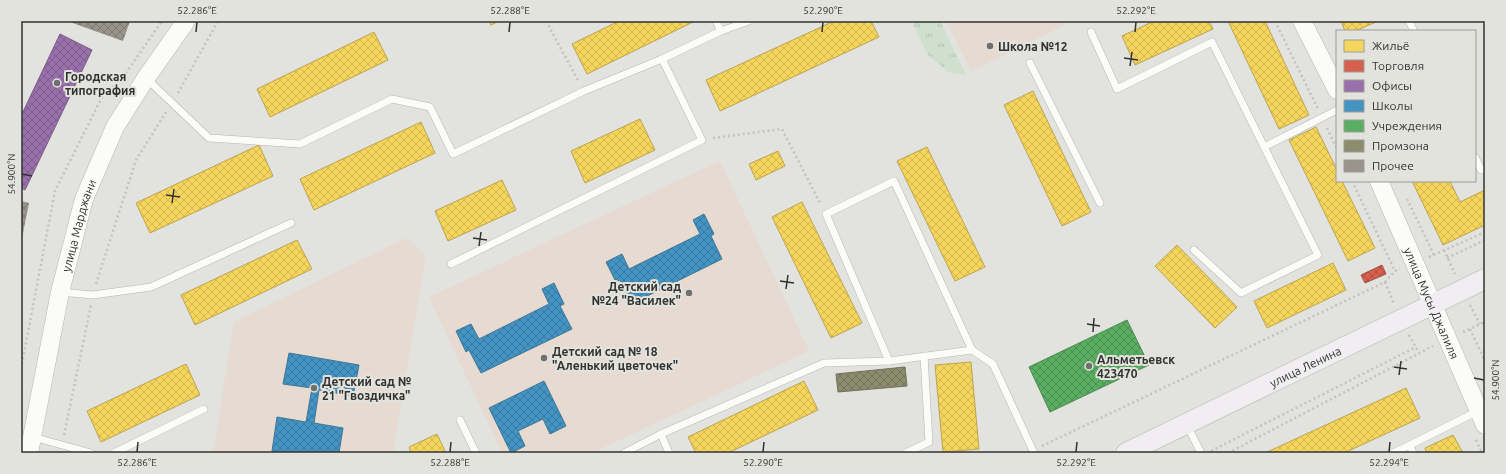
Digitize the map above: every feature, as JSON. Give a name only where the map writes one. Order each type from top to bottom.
[{"type":"main road","name":"улица Ленина","points":[[1134,451],[1186,423],[1485,279]]},
{"type":"street","name":"улица Марджани","points":[[31,445],[60,292],[84,199],[115,127],[146,78],[186,21]]},
{"type":"street","points":[[1302,21],[1336,88]]},
{"type":"street","name":"улица Мусы Джалиля","points":[[1379,182],[1482,418]]},
{"type":"lane","points":[[716,21],[721,32]]},
{"type":"lane","points":[[146,78],[209,138],[300,144],[392,99],[430,107],[453,154],[584,91],[749,21]]},
{"type":"lane","points":[[1409,21],[1414,30]]},
{"type":"lane","points":[[1091,32],[1117,89],[1212,42],[1318,255],[1241,293],[1194,250]]},
{"type":"lane","points":[[451,264],[702,140],[662,59]]},
{"type":"lane","points":[[1030,63],[1100,203]]},
{"type":"lane","points":[[1264,147],[1336,110]]},
{"type":"lane","points":[[1476,159],[1481,170],[1485,168]]},
{"type":"lane","points":[[889,361],[826,214],[894,181],[972,350],[993,364],[1033,452]]},
{"type":"lane","points":[[60,292],[92,295],[151,287],[291,223]]},
{"type":"lane","points":[[624,453],[661,434],[824,363],[889,361],[972,350]]},
{"type":"lane","points":[[906,453],[928,442],[924,356]]},
{"type":"lane","points":[[114,453],[204,409]]},
{"type":"lane","points":[[1393,453],[1482,418]]},
{"type":"lane","points":[[460,420],[476,453]]},
{"type":"lane","points":[[1186,423],[1201,453]]},
{"type":"lane","points":[[661,434],[669,453]]},
{"type":"lane","points":[[31,445],[62,446],[91,453]]},
{"type":"lane","points":[[1410,446],[1413,453]]},
{"type":"path","points":[[21,369],[55,191],[102,97],[121,80],[162,21]]},
{"type":"path","points":[[62,446],[92,295],[136,160],[172,103],[218,21]]},
{"type":"path","points":[[546,21],[584,91]]},
{"type":"path","points":[[1275,21],[1336,146]]},
{"type":"path","points":[[702,140],[782,129],[826,214]]},
{"type":"path","points":[[1352,182],[1395,271]]},
{"type":"path","points":[[1405,194],[1434,255]]},
{"type":"path","points":[[1033,452],[1385,282],[1395,271],[1485,232]]},
{"type":"path","points":[[1447,258],[1485,240]]},
{"type":"path","points":[[1228,453],[1419,353],[1485,322]]},
{"type":"path","points":[[1470,329],[1485,361]]},
{"type":"path","points":[[1207,453],[1416,347]]},
{"type":"shaded area","name":"Школа №12","points":[[946,21],[1073,21],[971,71]]},
{"type":"shaded area","points":[[720,161],[809,351],[592,453],[502,453],[429,297]]},
{"type":"shaded area","name":"Детский сад № 21 \"Гвоздичка\"","points":[[406,238],[426,255],[393,453],[213,453],[234,322]]},
{"type":"green space","points":[[912,21],[940,21],[966,75],[948,72],[927,54]]},
{"type":"building: Жильё","points":[[489,21],[499,21],[491,25]]},
{"type":"building: Жильё","points":[[619,21],[695,21],[587,74],[572,44]]},
{"type":"building: Жильё","points":[[834,21],[871,21],[879,37],[720,111],[706,80]]},
{"type":"building: Жильё","points":[[1154,21],[1209,21],[1213,29],[1135,65],[1122,36]]},
{"type":"building: Жильё","points":[[1228,21],[1265,21],[1309,115],[1279,129]]},
{"type":"building: Жильё","points":[[1341,21],[1376,22],[1357,30],[1345,30]]},
{"type":"building: Жильё","points":[[374,32],[388,60],[270,117],[257,89]]},
{"type":"building: Жильё","points":[[1033,91],[1091,212],[1062,226],[1004,105]]},
{"type":"building: Жильё","points":[[640,119],[655,150],[585,183],[571,151]]},
{"type":"building: Жильё","points":[[421,122],[435,153],[314,210],[300,179]]},
{"type":"building: Жильё","points":[[1316,127],[1336,168],[1336,182],[1342,182],[1375,248],[1348,261],[1289,140]]},
{"type":"building: Жильё","points":[[259,145],[273,176],[150,233],[136,203]]},
{"type":"building: Жильё","points":[[927,147],[985,267],[955,281],[897,161]]},
{"type":"building: Жильё","points":[[778,151],[785,166],[756,180],[749,164]]},
{"type":"building: Жильё","points":[[502,180],[516,210],[448,241],[435,211]]},
{"type":"building: Жильё","points":[[1412,182],[1450,182],[1460,202],[1485,190],[1485,225],[1443,245]]},
{"type":"building: Жильё","points":[[802,202],[862,323],[831,338],[772,217]]},
{"type":"building: Жильё","points":[[297,240],[312,269],[195,325],[181,295]]},
{"type":"building: Жильё","points":[[1177,245],[1237,307],[1215,328],[1155,266]]},
{"type":"building: Жильё","points":[[1333,263],[1346,290],[1267,328],[1254,301]]},
{"type":"building: Жильё","points":[[971,362],[979,449],[943,452],[935,365]]},
{"type":"building: Жильё","points":[[186,364],[200,395],[101,442],[87,411]]},
{"type":"building: Жильё","points":[[804,381],[818,410],[728,453],[696,453],[688,437]]},
{"type":"building: Жильё","points":[[1406,388],[1420,418],[1344,453],[1265,453]]},
{"type":"building: Жильё","points":[[437,434],[446,453],[411,453],[409,447]]},
{"type":"building: Жильё","points":[[1453,435],[1463,453],[1427,453],[1425,448]]},
{"type":"building: Торговля","points":[[1382,265],[1386,274],[1365,283],[1361,275]]},
{"type":"building: Офисы","name":"Городская типография","points":[[60,34],[92,50],[25,190],[21,188],[21,116]]},
{"type":"building: Школы","points":[[704,214],[714,234],[711,236],[722,259],[631,304],[620,280],[616,282],[606,262],[622,254],[629,269],[700,234],[693,220]]},
{"type":"building: Школы","points":[[554,283],[564,304],[560,306],[572,329],[481,373],[469,350],[466,352],[456,331],[471,324],[479,339],[549,304],[542,289]]},
{"type":"building: Школы","points":[[289,353],[359,365],[353,396],[319,390],[314,423],[343,428],[339,453],[282,453],[272,451],[277,417],[306,422],[312,388],[283,384]]},
{"type":"building: Школы","points":[[544,381],[566,426],[550,434],[543,419],[518,431],[525,446],[511,453],[489,408]]},
{"type":"building: Учреждения","name":"Альметьевск 423470","points":[[1127,320],[1149,365],[1050,412],[1029,367]]},
{"type":"building: Промзона","points":[[905,367],[907,386],[838,392],[836,374]]},
{"type":"building: Прочее","points":[[67,21],[130,21],[123,41]]},
{"type":"building: Прочее","points":[[21,201],[29,203],[22,238],[21,238]]},
{"type":"place","name":"Школа №12","points":[[990,46]]},
{"type":"place","name":"Городская типография","points":[[57,83]]},
{"type":"place","name":"Детский сад №24 \"Василек\"","points":[[689,293]]},
{"type":"place","name":"Детский сад № 18 \"Аленький цветочек\"","points":[[544,358]]},
{"type":"place","name":"Альметьевск 423470","points":[[1089,366]]},
{"type":"place","name":"Детский сад № 21 \"Гвоздичка\"","points":[[314,388]]}]
